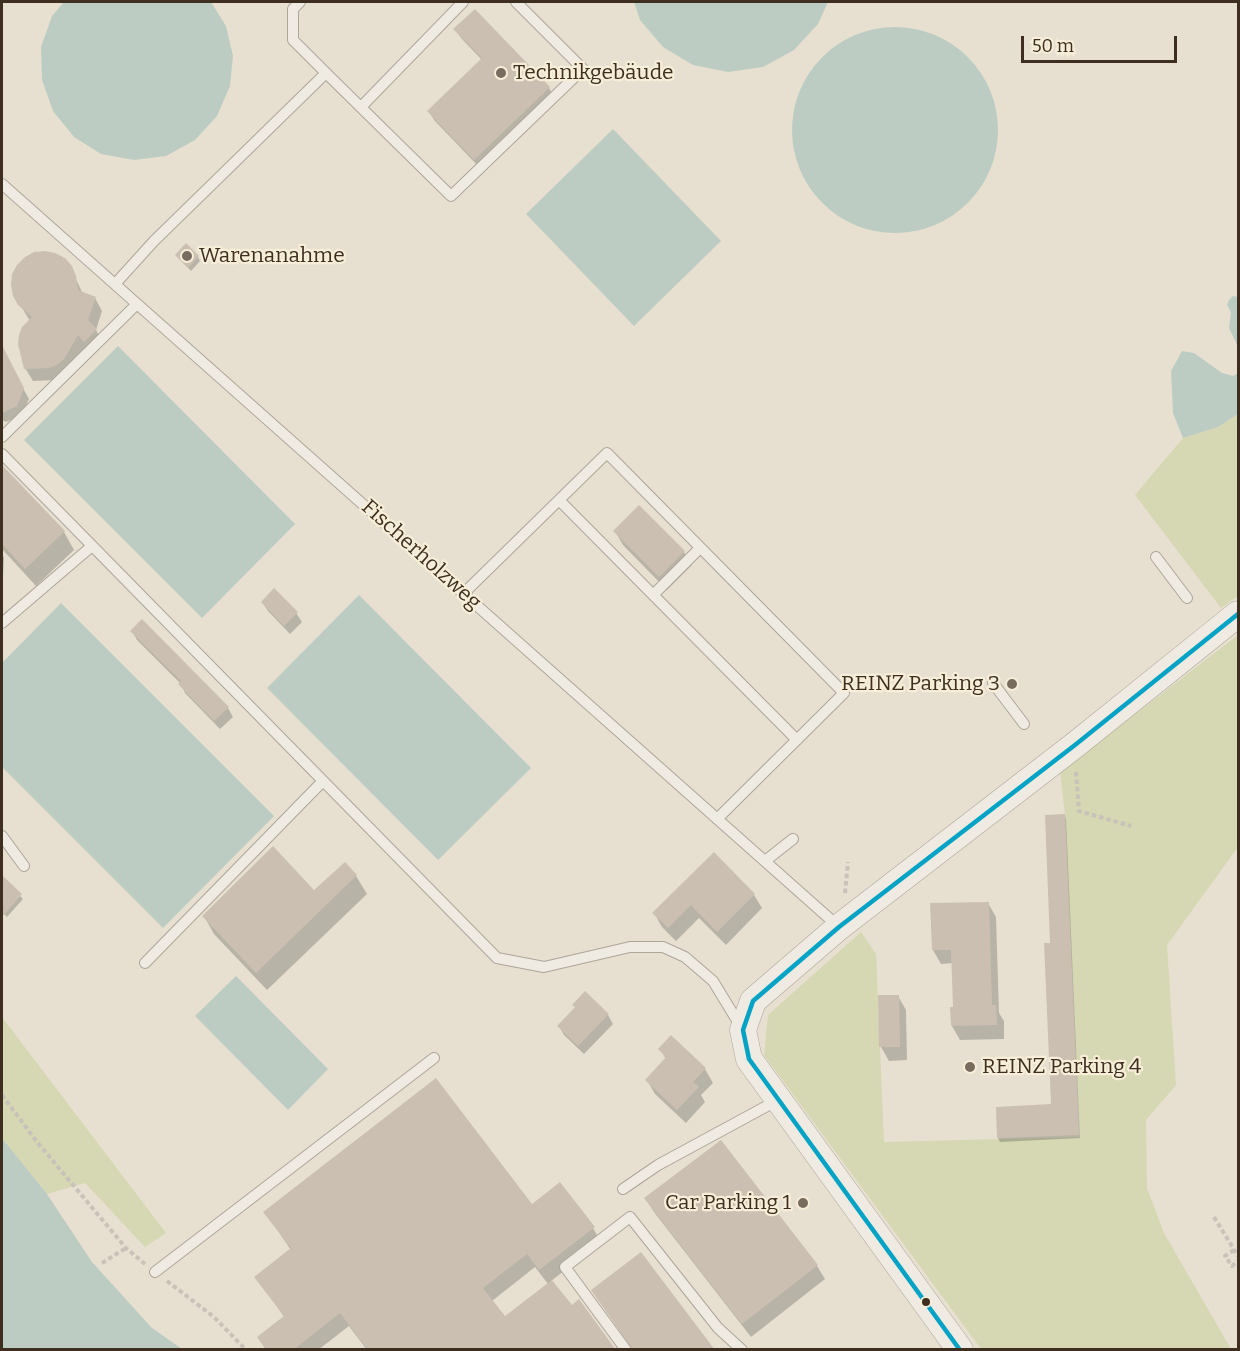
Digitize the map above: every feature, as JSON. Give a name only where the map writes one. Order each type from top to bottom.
[{"type":"street","points":[[960,1350],[749,1059],[743,1030],[753,1000],[839,927],[1075,745],[1239,614]]},
{"type":"lane","points":[[300,2],[293,9],[293,40],[451,196],[582,69],[516,2]]},
{"type":"lane","points":[[361,107],[463,2]]},
{"type":"lane","points":[[115,284],[154,241],[186,214],[326,73]]},
{"type":"lane","name":"Fischerholzweg","points":[[2,184],[839,927]]},
{"type":"lane","points":[[2,437],[137,304]]},
{"type":"lane","points":[[464,593],[607,453],[844,693],[717,819]]},
{"type":"lane","points":[[2,454],[497,957],[544,967],[630,947],[663,947],[685,957],[713,981],[743,1030]]},
{"type":"lane","points":[[559,500],[797,740]]},
{"type":"lane","points":[[2,623],[92,546]]},
{"type":"lane","points":[[654,595],[700,548]]},
{"type":"lane","points":[[1156,557],[1187,597]]},
{"type":"lane","points":[[993,683],[1024,724]]},
{"type":"lane","points":[[145,963],[323,781]]},
{"type":"lane","points":[[2,836],[24,866]]},
{"type":"lane","points":[[765,861],[793,838]]},
{"type":"lane","points":[[155,1272],[434,1058]]},
{"type":"lane","points":[[623,1189],[658,1165],[778,1100]]},
{"type":"lane","points":[[626,1350],[565,1267],[630,1217],[718,1328],[742,1350]]},
{"type":"path","points":[[1075,745],[1079,811],[1131,826]]},
{"type":"path","points":[[2,1095],[37,1142],[126,1248],[214,1317],[246,1350]]},
{"type":"path","points":[[1214,1217],[1239,1256]]},
{"type":"path","points":[[102,1263],[126,1248]]},
{"type":"path","points":[[1234,1250],[1225,1256],[1232,1266],[1239,1261]]},
{"type":"green space","points":[[1238,414],[1238,596],[1221,608],[1135,495],[1183,438],[1218,427]]},
{"type":"green space","points":[[1238,635],[1238,847],[1167,945],[1176,1085],[1146,1120],[1147,1188],[1164,1233],[1231,1349],[981,1349],[764,1055],[768,1015],[861,932],[876,954],[884,1142],[1080,1137],[1065,814],[1060,772]]},
{"type":"green space","points":[[2,1017],[166,1233],[145,1247],[85,1183],[47,1194],[2,1138]]},
{"type":"shaded area","points":[[64,2],[211,2],[226,26],[233,56],[230,86],[217,116],[195,140],[166,156],[134,160],[101,154],[74,137],[53,111],[42,80],[41,47],[52,16]]},
{"type":"shaded area","points":[[634,2],[828,2],[818,24],[794,50],[763,67],[728,72],[693,65],[663,47],[640,20]]},
{"type":"shaded area","points":[[895,27],[915,29],[934,35],[968,57],[990,91],[996,110],[998,130],[996,150],[990,169],[968,203],[934,225],[915,231],[895,233],[875,231],[856,225],[822,203],[800,169],[794,150],[792,130],[794,110],[800,91],[822,57],[856,35],[875,29]]},
{"type":"shaded area","points":[[613,129],[721,241],[634,326],[526,214]]},
{"type":"shaded area","points":[[1233,296],[1238,297],[1238,347],[1229,328],[1231,312],[1227,305]]},
{"type":"shaded area","points":[[118,346],[295,524],[202,618],[24,440]]},
{"type":"shaded area","points":[[1182,351],[1194,353],[1222,373],[1233,376],[1238,373],[1238,414],[1218,427],[1183,438],[1173,413],[1171,371]]},
{"type":"shaded area","points":[[359,595],[531,768],[438,860],[267,688]]},
{"type":"shaded area","points":[[61,603],[274,816],[163,928],[2,767],[2,663]]},
{"type":"shaded area","points":[[236,976],[328,1069],[288,1110],[195,1016]]},
{"type":"shaded area","points":[[2,1138],[47,1194],[92,1262],[152,1328],[182,1349],[2,1349]]},
{"type":"building","name":"Technikgebäude","points":[[475,9],[550,87],[474,160],[427,111],[482,58],[453,29]]},
{"type":"building","name":"Warenanahme","points":[[186,243],[199,256],[188,268],[175,255]]},
{"type":"building","points":[[45,251],[65,258],[72,266],[78,290],[96,297],[88,320],[97,329],[84,342],[78,335],[64,359],[57,365],[49,368],[24,369],[18,344],[19,335],[22,327],[32,317],[18,305],[13,296],[12,274],[25,257],[34,252]]},
{"type":"building","points":[[2,345],[24,388],[17,406],[2,413]]},
{"type":"building","points":[[2,465],[65,531],[25,569],[2,544]]},
{"type":"building","points":[[639,505],[685,551],[659,577],[613,531]]},
{"type":"building","points":[[274,588],[298,612],[284,626],[261,602]]},
{"type":"building","points":[[142,619],[229,707],[214,721],[178,684],[181,681],[130,631]]},
{"type":"building","points":[[1065,814],[1079,1135],[997,1138],[996,1107],[1051,1104],[1044,943],[1050,943],[1045,815]]},
{"type":"building","points":[[273,846],[314,890],[345,862],[357,875],[256,973],[202,916]]},
{"type":"building","points":[[714,852],[755,894],[717,932],[691,905],[668,928],[652,913]]},
{"type":"building","points":[[2,875],[22,894],[2,917]]},
{"type":"building","points":[[989,902],[992,1005],[996,1005],[997,1025],[951,1026],[950,1007],[953,1007],[951,950],[932,950],[930,903]]},
{"type":"building","points":[[585,991],[609,1014],[578,1046],[557,1026],[575,1007],[572,1005]]},
{"type":"building","points":[[878,995],[899,995],[900,1047],[879,1047]]},
{"type":"building","points":[[671,1035],[706,1068],[693,1082],[699,1087],[677,1110],[645,1080],[666,1057],[658,1049]]},
{"type":"building","points":[[436,1078],[532,1204],[560,1182],[595,1227],[539,1270],[527,1254],[483,1288],[505,1316],[552,1280],[572,1305],[579,1299],[616,1350],[368,1350],[340,1313],[293,1350],[266,1350],[257,1337],[284,1316],[254,1277],[291,1248],[263,1212]]},
{"type":"building","points":[[721,1140],[818,1265],[742,1324],[644,1198]]},
{"type":"building","points":[[641,1252],[715,1350],[633,1350],[591,1290]]},
{"type":"transit line","points":[[960,1350],[749,1059],[743,1030],[753,1001],[839,927],[1075,745],[1238,614]]},
{"type":"place","name":"Technikgebäude","points":[[501,73]]},
{"type":"place","name":"Warenanahme","points":[[187,256]]},
{"type":"place","name":"REINZ Parking 3","points":[[1012,684]]},
{"type":"place","name":"REINZ Parking 4","points":[[970,1067]]},
{"type":"place","name":"Car Parking 1","points":[[803,1203]]}]
